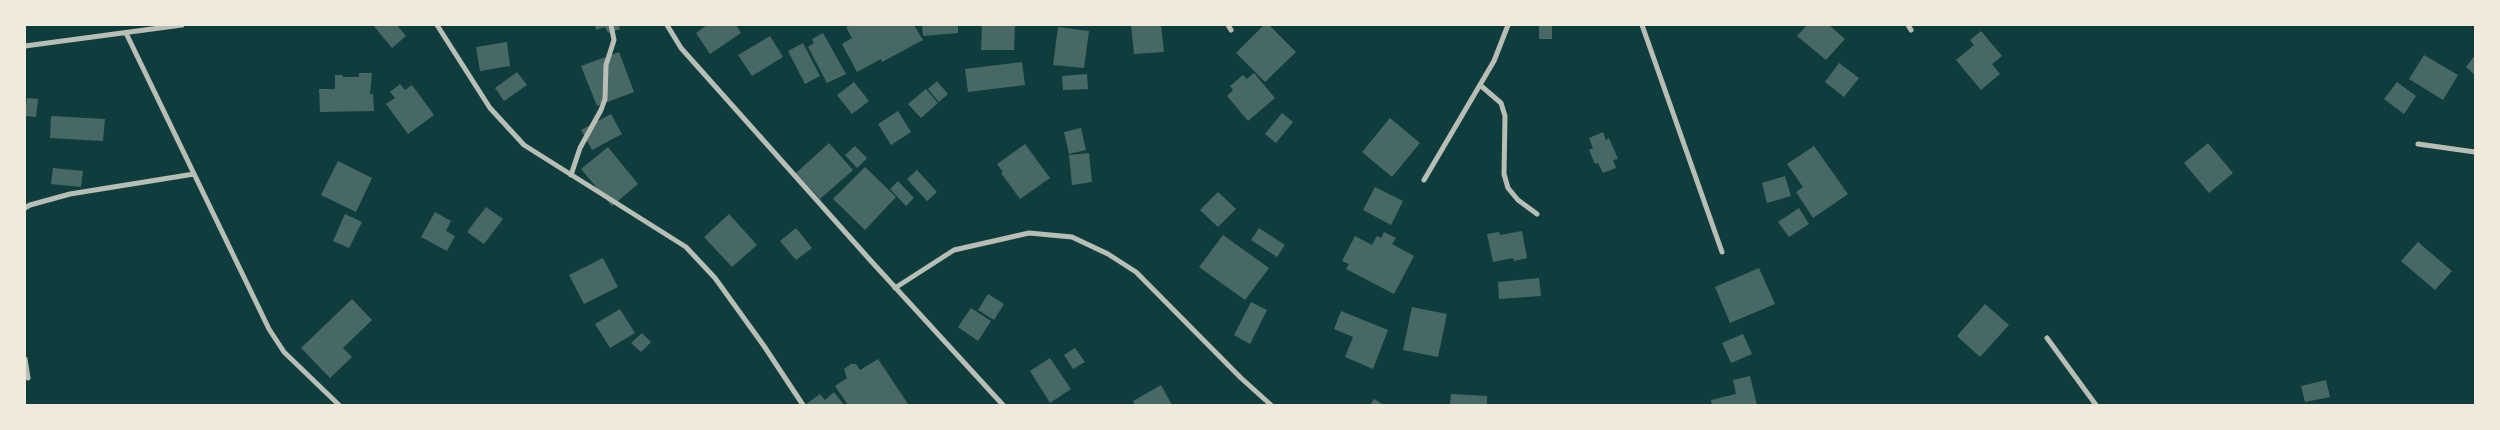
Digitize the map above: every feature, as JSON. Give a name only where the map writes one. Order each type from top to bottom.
[{"type":"street","points":[[25,46],[182,25]]},
{"type":"street","points":[[437,25],[490,108],[524,145],[686,247],[715,278],[764,346],[803,405]]},
{"type":"street","points":[[571,175],[580,148],[605,99],[606,65],[614,40],[611,25]]},
{"type":"street","points":[[667,25],[682,48],[895,288],[1003,405]]},
{"type":"street","points":[[1228,25],[1231,30]]},
{"type":"street","points":[[1424,180],[1494,61],[1508,25]]},
{"type":"street","points":[[1642,25],[1722,252]]},
{"type":"street","points":[[126,33],[269,329],[284,352],[339,405]]},
{"type":"street","points":[[1480,85],[1501,103],[1505,116],[1504,174],[1508,188],[1518,200],[1537,214]]},
{"type":"street","points":[[2418,144],[2475,152]]},
{"type":"street","points":[[25,208],[70,194],[194,174]]},
{"type":"street","points":[[895,288],[954,250],[1030,233],[1072,237],[1108,254],[1136,272],[1241,378],[1271,405]]},
{"type":"street","points":[[2047,338],[2096,405]]},
{"type":"street","points":[[25,359],[28,378]]},
{"type":"building","points":[[373,25],[397,25],[406,36],[392,48]]},
{"type":"building","points":[[595,25],[619,25],[620,29],[608,33],[605,27],[596,30]]},
{"type":"building","points":[[707,25],[736,25],[741,33],[710,54],[696,33]]},
{"type":"building","points":[[851,25],[914,25],[923,40],[882,62],[881,59],[857,72],[842,44],[852,38],[846,27]]},
{"type":"building","points":[[922,25],[958,25],[958,33],[923,36]]},
{"type":"building","points":[[982,25],[1015,25],[1014,50],[981,50]]},
{"type":"building","points":[[1131,25],[1161,25],[1164,52],[1134,54]]},
{"type":"building","points":[[1264,25],[1269,25],[1296,52],[1265,82],[1236,53]]},
{"type":"building","points":[[1539,25],[1552,25],[1552,39],[1539,39]]},
{"type":"building","points":[[1807,25],[1829,25],[1845,39],[1826,60],[1797,36]]},
{"type":"building","points":[[1058,27],[1089,31],[1084,68],[1053,65]]},
{"type":"building","points":[[1981,31],[2002,56],[1992,64],[2000,74],[1981,90],[1956,60],[1974,45],[1970,40]]},
{"type":"building","points":[[823,33],[846,74],[827,83],[808,47],[814,43],[812,39]]},
{"type":"building","points":[[770,36],[783,57],[752,76],[738,55]]},
{"type":"building","points":[[507,42],[510,66],[480,71],[476,47]]},
{"type":"building","points":[[803,43],[820,76],[805,84],[788,51]]},
{"type":"building","points":[[619,52],[634,92],[597,106],[581,66]]},
{"type":"building","points":[[2424,55],[2458,75],[2443,100],[2409,79]]},
{"type":"building","points":[[2475,55],[2475,75],[2466,67]]},
{"type":"building","points":[[1022,62],[1025,85],[968,92],[965,69]]},
{"type":"building","points":[[1839,63],[1859,78],[1844,97],[1825,82]]},
{"type":"building","points":[[517,72],[527,85],[504,101],[495,88]]},
{"type":"building","points":[[359,73],[372,73],[370,94],[373,94],[374,111],[320,112],[319,89],[335,89],[335,75],[359,77]]},
{"type":"building","points":[[1254,73],[1275,98],[1248,121],[1227,96],[1233,90],[1230,86],[1243,75],[1247,79]]},
{"type":"building","points":[[1087,74],[1088,89],[1063,90],[1062,76]]},
{"type":"building","points":[[937,81],[948,94],[939,102],[928,89]]},
{"type":"building","points":[[854,82],[869,101],[852,114],[837,95]]},
{"type":"building","points":[[2397,82],[2416,96],[2404,114],[2384,99]]},
{"type":"building","points":[[400,84],[405,90],[412,85],[434,115],[408,134],[386,104],[395,98],[390,92]]},
{"type":"building","points":[[926,89],[938,103],[921,118],[908,104]]},
{"type":"building","points":[[27,98],[38,99],[36,117],[25,116]]},
{"type":"building","points":[[898,111],[911,132],[891,145],[878,124]]},
{"type":"building","points":[[1282,113],[1293,122],[1276,143],[1265,134]]},
{"type":"building","points":[[611,114],[622,134],[592,150],[581,130]]},
{"type":"building","points":[[51,116],[105,119],[103,141],[50,138]]},
{"type":"building","points":[[1390,118],[1420,143],[1392,177],[1362,152]]},
{"type":"building","points":[[1081,128],[1086,150],[1069,154],[1064,132]]},
{"type":"building","points":[[1603,132],[1606,140],[1609,138],[1618,159],[1613,160],[1616,168],[1603,173],[1598,163],[1595,164],[1589,150],[1593,148],[1589,138]]},
{"type":"building","points":[[829,143],[853,170],[820,199],[796,173]]},
{"type":"building","points":[[2208,143],[2233,173],[2209,193],[2184,163]]},
{"type":"building","points":[[1025,144],[1050,178],[1020,199],[1001,173],[1003,172],[997,164]]},
{"type":"building","points":[[855,146],[867,158],[857,168],[845,155]]},
{"type":"building","points":[[1814,146],[1848,194],[1813,218],[1796,192],[1803,187],[1787,164]]},
{"type":"building","points":[[608,147],[638,184],[612,206],[581,169]]},
{"type":"building","points":[[1089,153],[1092,182],[1072,185],[1069,155]]},
{"type":"building","points":[[338,161],[372,178],[356,212],[321,195]]},
{"type":"building","points":[[865,167],[896,197],[865,230],[833,199]]},
{"type":"building","points":[[53,168],[83,171],[81,187],[51,184]]},
{"type":"building","points":[[917,170],[937,192],[927,201],[907,179]]},
{"type":"building","points":[[1785,176],[1791,196],[1767,203],[1762,183]]},
{"type":"building","points":[[898,181],[914,198],[906,206],[890,189]]},
{"type":"building","points":[[1375,187],[1403,201],[1391,225],[1363,210]]},
{"type":"building","points":[[1218,192],[1236,209],[1218,227],[1200,210]]},
{"type":"building","points":[[486,207],[503,219],[484,244],[467,232]]},
{"type":"building","points":[[1799,208],[1809,224],[1789,237],[1778,222]]},
{"type":"building","points":[[435,212],[451,221],[446,231],[455,236],[447,251],[421,237]]},
{"type":"building","points":[[345,214],[362,222],[349,248],[333,241]]},
{"type":"building","points":[[729,214],[757,245],[732,267],[704,237]]},
{"type":"building","points":[[796,228],[812,248],[796,260],[780,241]]},
{"type":"building","points":[[1259,228],[1285,245],[1277,257],[1251,240]]},
{"type":"building","points":[[1522,231],[1527,258],[1514,261],[1513,258],[1493,262],[1487,234],[1499,232],[1500,235]]},
{"type":"building","points":[[1384,232],[1396,238],[1392,244],[1414,256],[1394,294],[1346,269],[1349,264],[1342,261],[1355,236],[1372,245],[1377,236],[1381,238]]},
{"type":"building","points":[[1223,235],[1269,268],[1245,300],[1199,267]]},
{"type":"building","points":[[2418,242],[2452,271],[2435,290],[2401,261]]},
{"type":"building","points":[[603,258],[618,287],[584,304],[569,275]]},
{"type":"building","points":[[1759,268],[1775,304],[1730,323],[1715,287]]},
{"type":"building","points":[[1539,278],[1541,296],[1499,299],[1498,282]]},
{"type":"building","points":[[988,294],[1004,304],[994,320],[978,310]]},
{"type":"building","points":[[352,299],[372,320],[343,348],[352,357],[330,378],[301,348]]},
{"type":"building","points":[[1251,302],[1267,310],[1250,344],[1234,335]]},
{"type":"building","points":[[1985,304],[2009,325],[1980,357],[1957,336]]},
{"type":"building","points":[[1412,307],[1447,314],[1438,357],[1403,350]]},
{"type":"building","points":[[971,308],[991,321],[978,341],[958,327]]},
{"type":"building","points":[[620,309],[635,333],[610,348],[595,324]]},
{"type":"building","points":[[1341,311],[1388,330],[1373,369],[1345,357],[1353,337],[1334,329]]},
{"type":"building","points":[[642,333],[651,342],[641,352],[631,343]]},
{"type":"building","points":[[1743,334],[1752,354],[1731,363],[1722,343]]},
{"type":"building","points":[[1075,348],[1085,362],[1073,369],[1064,355]]},
{"type":"building","points":[[1050,358],[1071,389],[1050,403],[1030,371]]},
{"type":"building","points":[[878,359],[908,404],[848,405],[835,386],[847,378],[844,369],[851,364],[856,364],[860,370]]},
{"type":"building","points":[[1750,376],[1757,405],[1712,405],[1711,400],[1736,394],[1733,380]]},
{"type":"building","points":[[2326,380],[2330,397],[2305,402],[2301,386]]},
{"type":"building","points":[[1161,385],[1172,405],[1135,405],[1133,401]]},
{"type":"building","points":[[834,392],[844,405],[805,405],[820,394],[825,400]]},
{"type":"building","points":[[1451,394],[1487,396],[1487,405],[1450,405]]},
{"type":"building","points":[[1374,399],[1384,405],[1370,405]]}]
